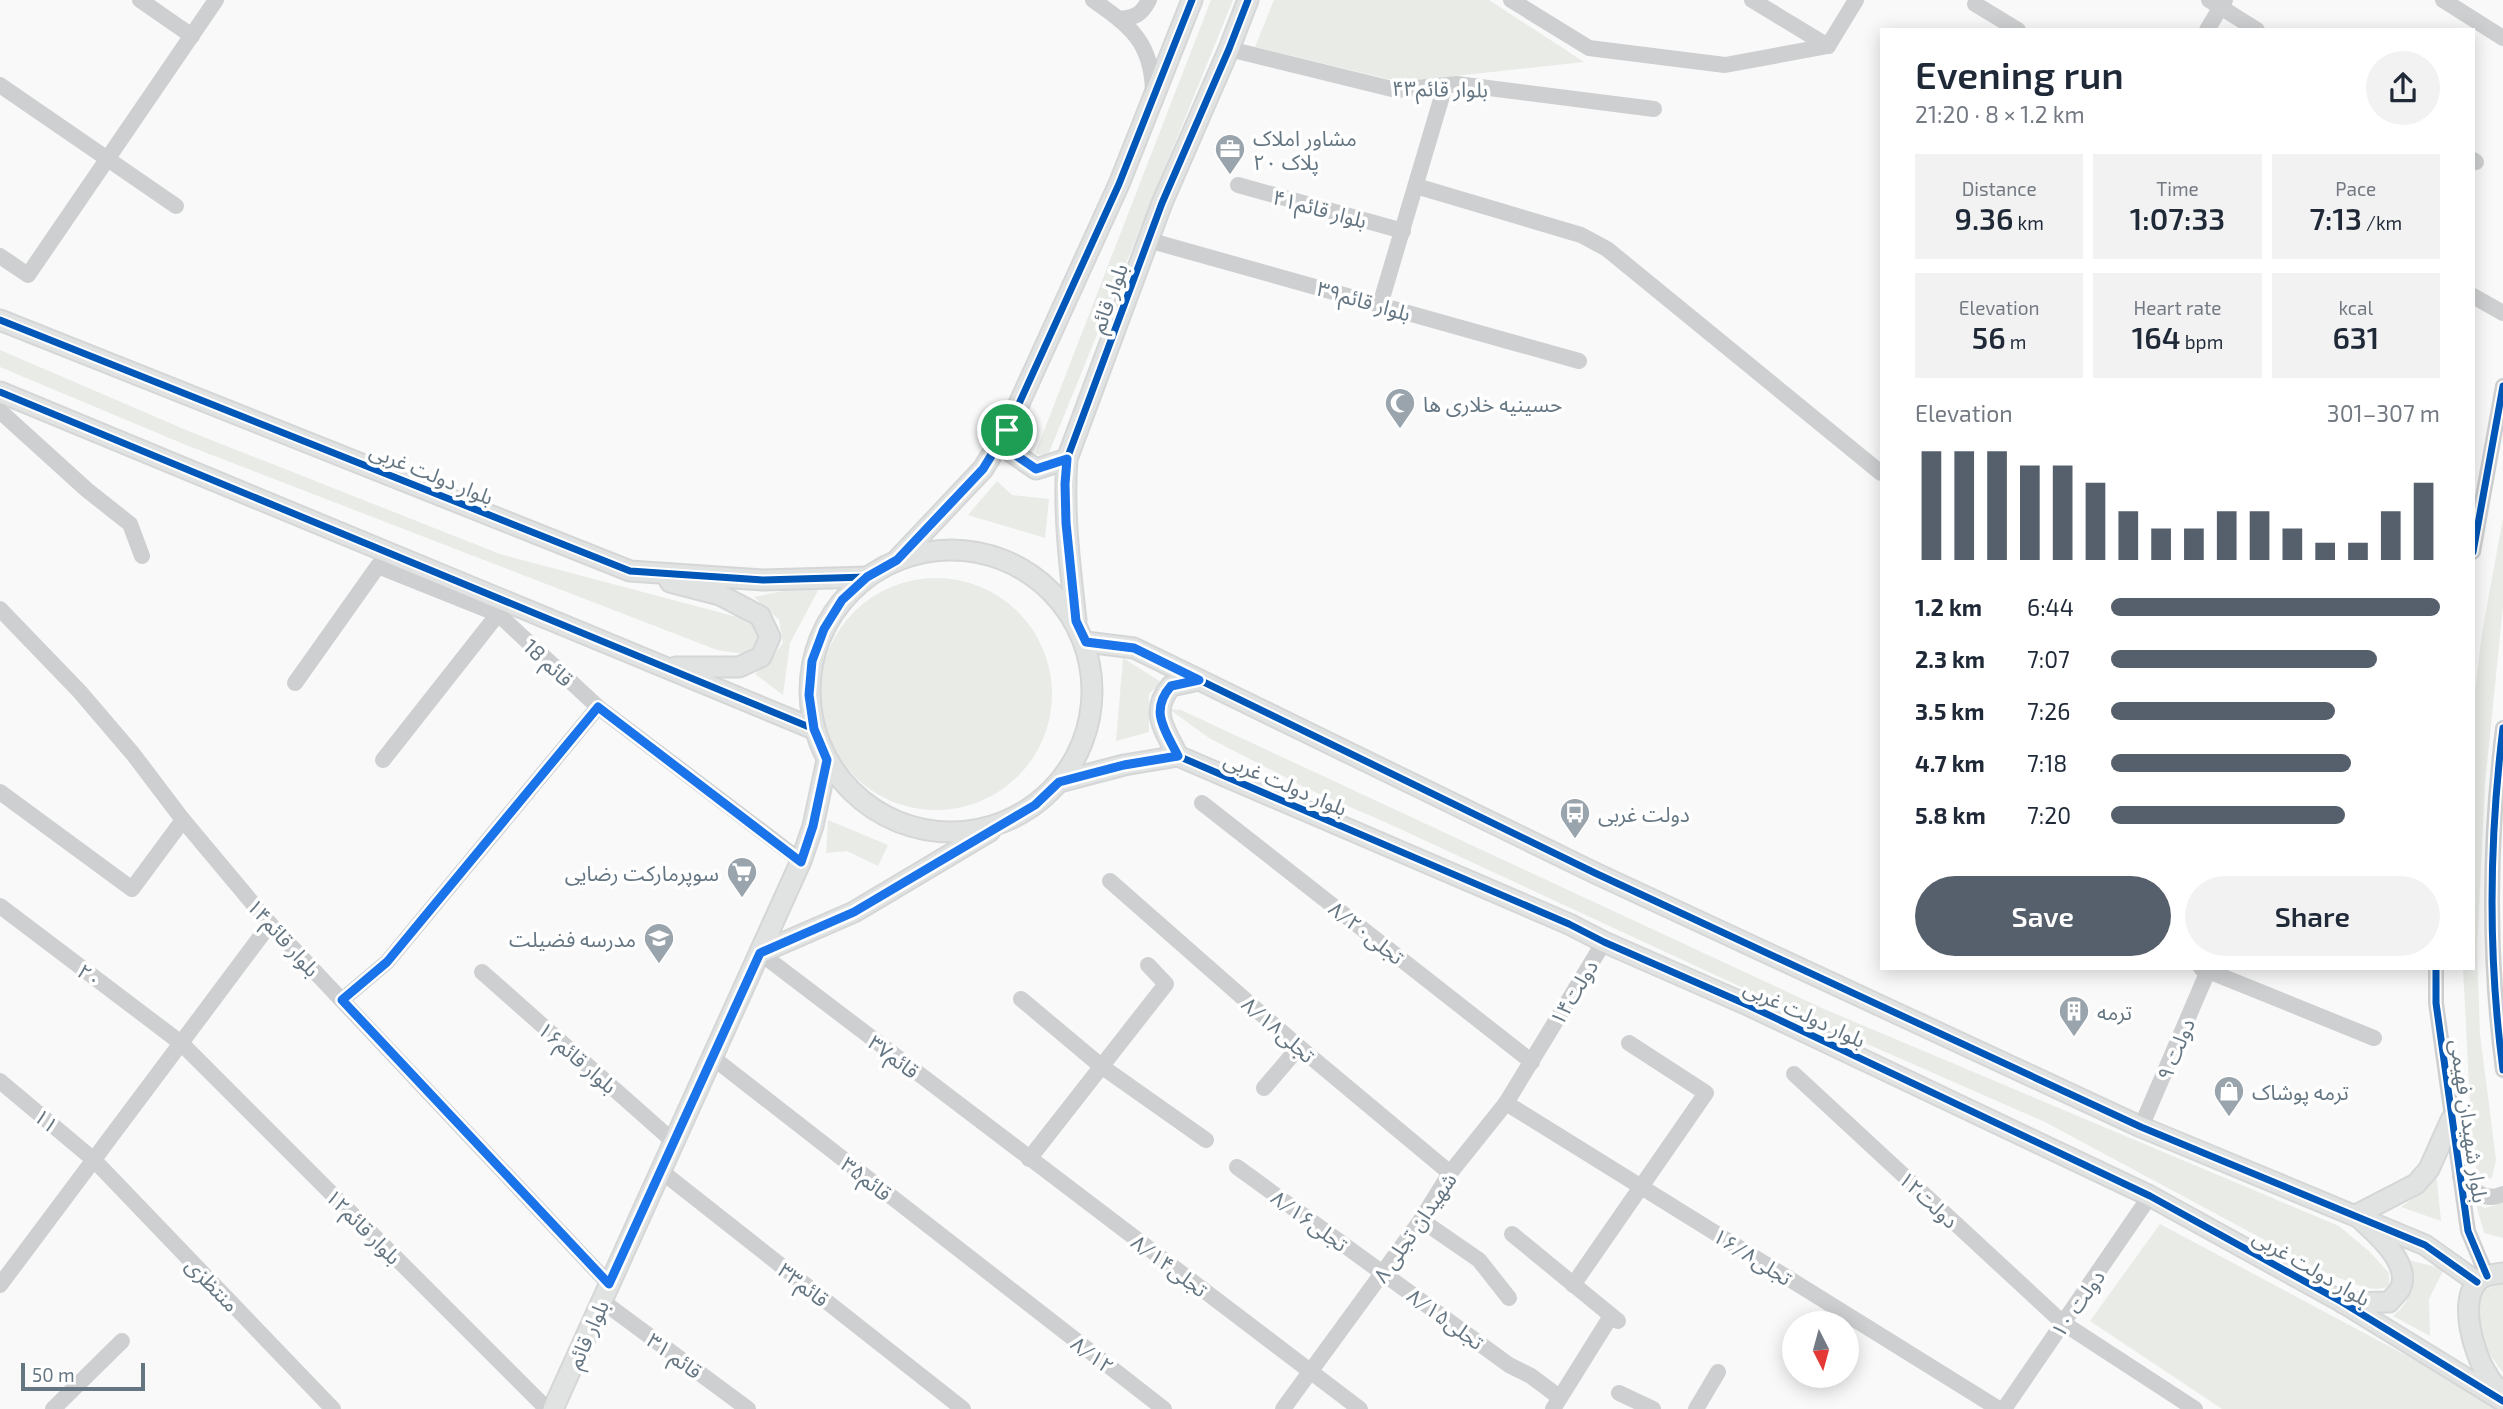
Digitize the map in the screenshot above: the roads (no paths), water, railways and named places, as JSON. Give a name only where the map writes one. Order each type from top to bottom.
[{"type":"main road","name":"بلوار قائم","points":[[897,560],[983,469],[1007,430],[1118,184],[1192,0]]},
{"type":"main road","name":"بلوار قائم","points":[[1076,621],[1066,523],[1067,459],[1148,240],[1248,0]]},
{"type":"main road","name":"بلوار دولت غربی","points":[[0,320],[630,570],[762,580],[867,577]]},
{"type":"main road","points":[[0,392],[814,729]]},
{"type":"main road","points":[[1007,430],[1010,451],[1036,469],[1067,459]]},
{"type":"main road","points":[[760,953],[854,912],[1035,805],[1059,782],[1079,753],[1090,721],[1094,687],[1086,642],[1076,621],[1055,594],[1029,572],[998,557],[965,550],[930,551],[897,560],[867,577],[842,600],[824,629],[812,661],[809,695],[814,729],[827,760],[848,788],[874,810],[905,825],[938,832],[972,831],[1006,822]]},
{"type":"main road","points":[[630,570],[720,596],[760,616],[770,637],[761,657],[739,667],[661,666]]},
{"type":"main road","name":"بلوار دولت غربی","points":[[1086,642],[1134,648],[1595,873],[2141,1128],[2357,1215],[2489,1277]]},
{"type":"main road","points":[[1059,782],[1124,765],[1178,756],[1161,723],[1160,703],[1171,686],[1199,680]]},
{"type":"main road","name":"بلوار دولت غربی","points":[[1178,756],[1569,924],[1750,1006],[2150,1196],[2342,1303],[2503,1399]]},
{"type":"main road","name":"بلوار قائم","points":[[553,1409],[801,862],[813,826],[827,760]]},
{"type":"main road","points":[[2342,1303],[2389,1302],[2401,1288],[2403,1270],[2393,1253],[2357,1215],[2416,1185],[2429,1169],[2451,1120]]},
{"type":"main road","points":[[2489,1277],[2471,1296],[2468,1310],[2477,1354],[2503,1399]]},
{"type":"street","points":[[140,0],[192,36]]},
{"type":"street","points":[[0,256],[27,275],[216,0]]},
{"type":"street","points":[[1093,0],[1119,19],[1139,39],[1153,69],[1154,97]]},
{"type":"street","points":[[1119,19],[1133,18],[1144,10],[1149,0]]},
{"type":"street","points":[[1511,0],[1589,48],[1726,65],[1828,46],[1856,0]]},
{"type":"street","points":[[1752,0],[1828,46]]},
{"type":"street","points":[[2443,0],[2503,38]]},
{"type":"street","points":[[2208,28],[2218,3],[2254,28]]},
{"type":"street","points":[[1975,4],[2015,28]]},
{"type":"street","name":"بلوار قائم۴۳","points":[[1229,49],[1396,90],[1457,84],[1654,109]]},
{"type":"street","points":[[0,85],[176,206]]},
{"type":"street","points":[[1381,305],[1445,86]]},
{"type":"street","name":"بلوار قائم۴۱","points":[[1238,185],[1403,231]]},
{"type":"street","points":[[1416,186],[1581,235],[1607,249],[1880,472]]},
{"type":"street","name":"بلوار قائم۳۹","points":[[1148,240],[1579,361]]},
{"type":"street","points":[[2475,297],[2503,313]]},
{"type":"street","points":[[2475,541],[2503,386]]},
{"type":"street","points":[[1,412],[87,490],[130,524],[142,556]]},
{"type":"street","points":[[295,683],[378,566],[498,614],[383,760]]},
{"type":"street","name":"بلوار قائم۱۴","points":[[0,609],[80,692],[133,754],[183,820],[270,925],[342,1000],[605,1293]]},
{"type":"street","name":"18 قائم","points":[[498,614],[598,707],[801,862]]},
{"type":"street","points":[[342,1000],[387,962],[598,707]]},
{"type":"street","name":"بلوار شهیدان فهیمی","points":[[2503,727],[2497,772],[2492,894],[2494,1000],[2503,1070]]},
{"type":"street","points":[[0,792],[132,889],[183,820]]},
{"type":"street","name":"تجلی۸/۲۰","points":[[1202,803],[1532,1062]]},
{"type":"street","name":"تجلی۸/۱۸","points":[[1110,881],[1299,1047],[1450,1173]]},
{"type":"street","name":"۲۰","points":[[0,906],[181,1043]]},
{"type":"street","points":[[1,1281],[270,925]]},
{"type":"street","name":"۱۴دولت","points":[[1542,1043],[1604,942]]},
{"type":"street","name":"قائم۳۷","points":[[760,953],[1029,1159]]},
{"type":"street","points":[[1029,1159],[1166,984],[1148,965]]},
{"type":"street","name":"۹ دولت","points":[[2141,1128],[2205,970]]},
{"type":"street","points":[[2207,970],[2374,1038]]},
{"type":"street","name":"بلوار شهیدان فهیمی","points":[[2436,970],[2436,1003],[2468,1231],[2489,1277]]},
{"type":"street","name":"بلوار قائم۱۶","points":[[482,972],[674,1142]]},
{"type":"street","points":[[1021,999],[1101,1066],[1206,1140]]},
{"type":"street","name":"بلوار قائم۱۲","points":[[181,1043],[547,1409]]},
{"type":"street","name":"شهیدان تجلی ۸","points":[[1283,1409],[1421,1220],[1450,1173],[1506,1103],[1542,1043]]},
{"type":"street","points":[[1573,1285],[1706,1093],[1629,1043]]},
{"type":"street","points":[[1264,1088],[1299,1047]]},
{"type":"street","name":"قائم۳۵","points":[[712,1057],[1021,1300]]},
{"type":"street","name":"۱۲دولت","points":[[1794,1074],[2063,1323],[2195,1409]]},
{"type":"street","name":"۱۱","points":[[0,1081],[94,1160]]},
{"type":"street","name":"تجلی۱۶/۸","points":[[1506,1103],[2001,1409]]},
{"type":"street","name":"تجلی۸‌/۱۴","points":[[1029,1159],[1360,1409]]},
{"type":"street","name":"منتظزی","points":[[94,1160],[332,1409]]},
{"type":"street","name":"تجلی۸/۱۶","points":[[1237,1167],[1382,1272]]},
{"type":"street","name":"قائم۳۳","points":[[661,1171],[963,1409]]},
{"type":"street","points":[[2459,1174],[2471,1190],[2479,1195],[2497,1198],[2503,1195]]},
{"type":"street","name":"۱۰ دولت","points":[[2001,1409],[2150,1196]]},
{"type":"street","points":[[1421,1220],[1479,1260],[1509,1298]]},
{"type":"street","points":[[1512,1234],[1615,1318],[1556,1403]]},
{"type":"street","name":"تجلی۸/۱۵","points":[[1382,1272],[1509,1365],[1531,1376],[1556,1403]]},
{"type":"street","name":"قائم ۳۱","points":[[605,1293],[748,1409]]},
{"type":"street","name":"۸/۱۲","points":[[1021,1300],[1164,1409]]},
{"type":"street","points":[[53,1409],[122,1341]]},
{"type":"street","points":[[1696,1409],[1718,1372]]},
{"type":"street","points":[[1619,1393],[1653,1409]]},
{"type":"place","name":"مشاور املاک پلاک ۲۰","points":[[1230,176]]},
{"type":"place","name":"حسینیه خلاری ها","points":[[1400,430]]},
{"type":"place","name":"دولت غربی","points":[[1575,840]]},
{"type":"place","name":"سوپرمارکت رضایی","points":[[742,899]]},
{"type":"place","name":"مدرسه فضیلت","points":[[659,965]]},
{"type":"place","name":"ترمه","points":[[2074,1038]]},
{"type":"place","name":"ترمه پوشاک","points":[[2229,1118]]}]
